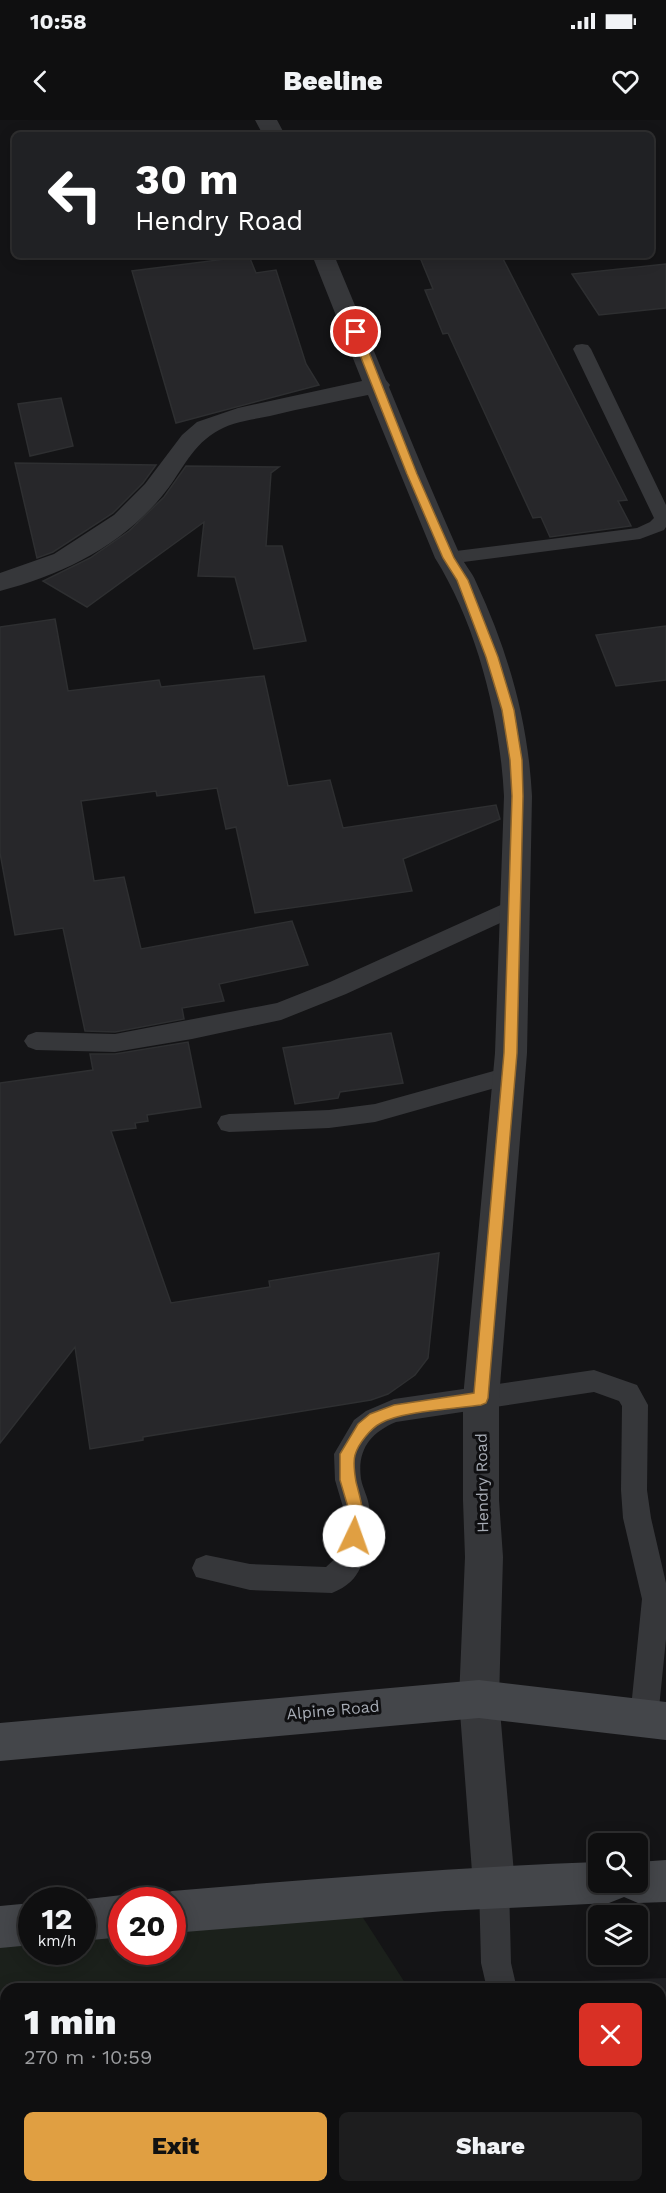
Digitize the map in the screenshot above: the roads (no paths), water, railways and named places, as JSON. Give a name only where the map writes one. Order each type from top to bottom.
[{"type":"main road","name":"Alpine Road","points":[[0,1742],[479,1699],[655,1720]]},
{"type":"main road","points":[[648,1882],[666,1881]]},
{"type":"main road","points":[[186,1911],[389,1892],[494,1885],[588,1883]]},
{"type":"main road","points":[[0,1927],[18,1925]]},
{"type":"street","name":"Hendry Road","points":[[324,258],[378,385],[412,474],[448,558],[462,580],[492,657],[508,710],[516,760],[518,796],[508,1076],[481,1398],[481,1500],[484,1557],[479,1699],[494,1885]]},
{"type":"street","points":[[0,582],[38,570],[103,535],[132,514],[153,491],[190,440],[206,427],[252,412],[378,385]]},
{"type":"lane","points":[[448,558],[640,532],[657,526],[663,518],[582,349]]},
{"type":"lane","points":[[36,1041],[115,1043],[192,1030],[281,1011],[338,988],[514,907]]},
{"type":"lane","points":[[229,1123],[329,1119],[375,1113],[508,1076]]},
{"type":"lane","points":[[206,1568],[250,1577],[332,1580],[351,1561],[356,1507],[348,1480],[347,1454],[363,1428],[375,1419],[394,1411],[594,1381],[628,1393],[635,1405],[634,1490],[637,1518],[661,1599],[655,1720]]},
{"type":"lane","points":[[494,1885],[496,1963],[501,1983]]}]
